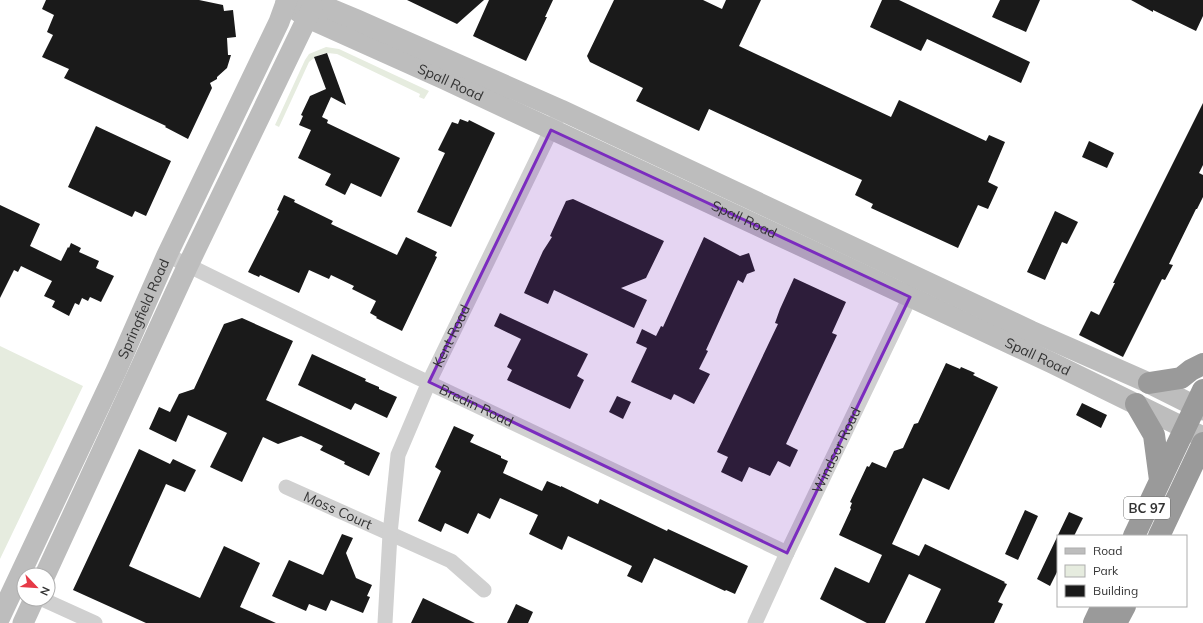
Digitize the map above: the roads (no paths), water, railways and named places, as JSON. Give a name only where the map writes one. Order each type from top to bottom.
[{"type":"highway","points":[[1149,383],[1181,378],[1191,370],[1203,364]]},
{"type":"highway","name":"BC 97","points":[[1134,535],[1160,480],[1194,433],[1200,402]]},
{"type":"highway","points":[[1136,404],[1154,435],[1160,480]]},
{"type":"highway","name":"BC 97","points":[[1160,535],[1203,443]]},
{"type":"highway","points":[[1178,499],[1192,479],[1203,475]]},
{"type":"highway","points":[[1094,623],[1102,607]]},
{"type":"highway","points":[[1116,623],[1124,607]]},
{"type":"main road","points":[[340,0],[357,20]]},
{"type":"main road","name":"Spall Road","points":[[285,1],[357,20],[561,110],[1038,334],[1149,383],[1200,402]]},
{"type":"main road","name":"Springfield Road","points":[[29,567],[167,255],[279,22],[285,1]]},
{"type":"main road","name":"Spall Road","points":[[312,7],[444,78],[551,130],[910,297],[1194,433]]},
{"type":"main road","name":"Springfield Road","points":[[49,567],[188,265],[312,7]]},
{"type":"main road","name":"Springfield Road","points":[[0,617],[16,593]]},
{"type":"main road","points":[[22,623],[30,607]]},
{"type":"street","name":"Kent Road","points":[[385,623],[390,534],[398,455],[429,382],[561,110]]},
{"type":"street","name":"Bredin Road","points":[[167,255],[787,553]]},
{"type":"street","name":"Windsor Road","points":[[755,623],[910,297],[916,277]]},
{"type":"street","name":"Moss Court","points":[[286,488],[451,562],[484,590]]},
{"type":"street","points":[[56,605],[95,623]]}]
